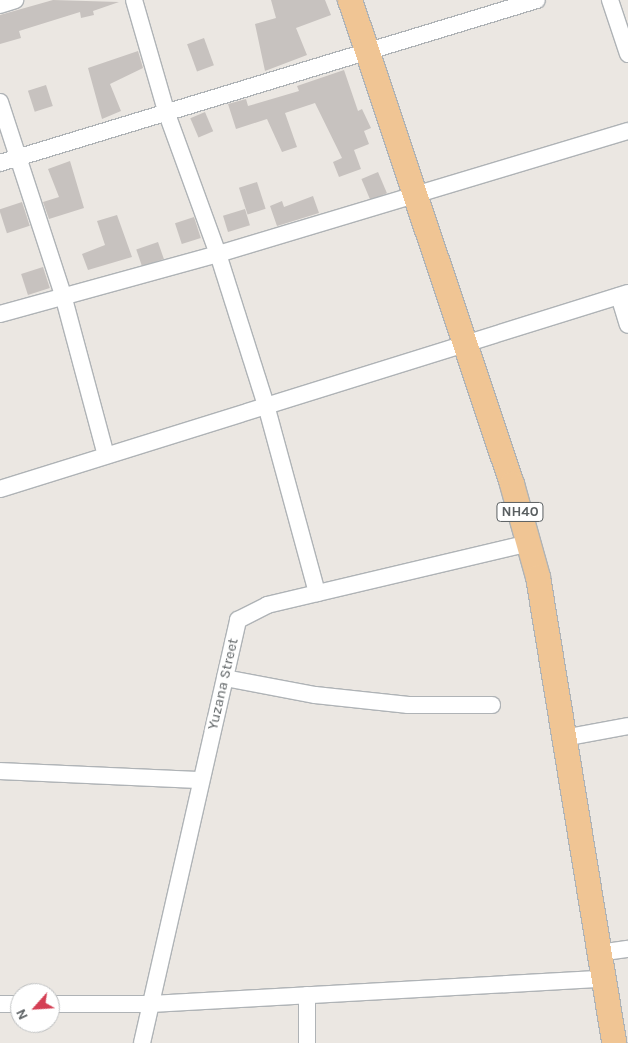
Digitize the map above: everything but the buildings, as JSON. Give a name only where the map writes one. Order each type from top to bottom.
[{"type":"highway","name":"NH40","points":[[350,0],[529,543],[564,738],[601,979],[614,1043]]},
{"type":"street","points":[[0,5],[15,0]]},
{"type":"street","points":[[134,0],[167,114],[218,254],[266,405],[317,593]]},
{"type":"street","points":[[0,163],[167,114],[537,0]]},
{"type":"street","points":[[610,0],[628,54]]},
{"type":"street","points":[[0,102],[63,295],[106,456]]},
{"type":"street","points":[[0,314],[63,295],[218,254],[415,193],[628,131]]},
{"type":"street","points":[[0,489],[463,342],[623,295],[628,325]]},
{"type":"street","name":"Yuzana Street","points":[[142,1043],[238,620],[267,605],[529,543]]},
{"type":"street","points":[[225,678],[315,695],[408,705],[492,705]]},
{"type":"street","points":[[564,738],[628,726]]},
{"type":"street","points":[[0,771],[201,780]]},
{"type":"street","points":[[598,953],[628,949]]},
{"type":"street","points":[[60,1004],[151,1004],[601,979]]},
{"type":"street","points":[[307,995],[307,1043]]}]
